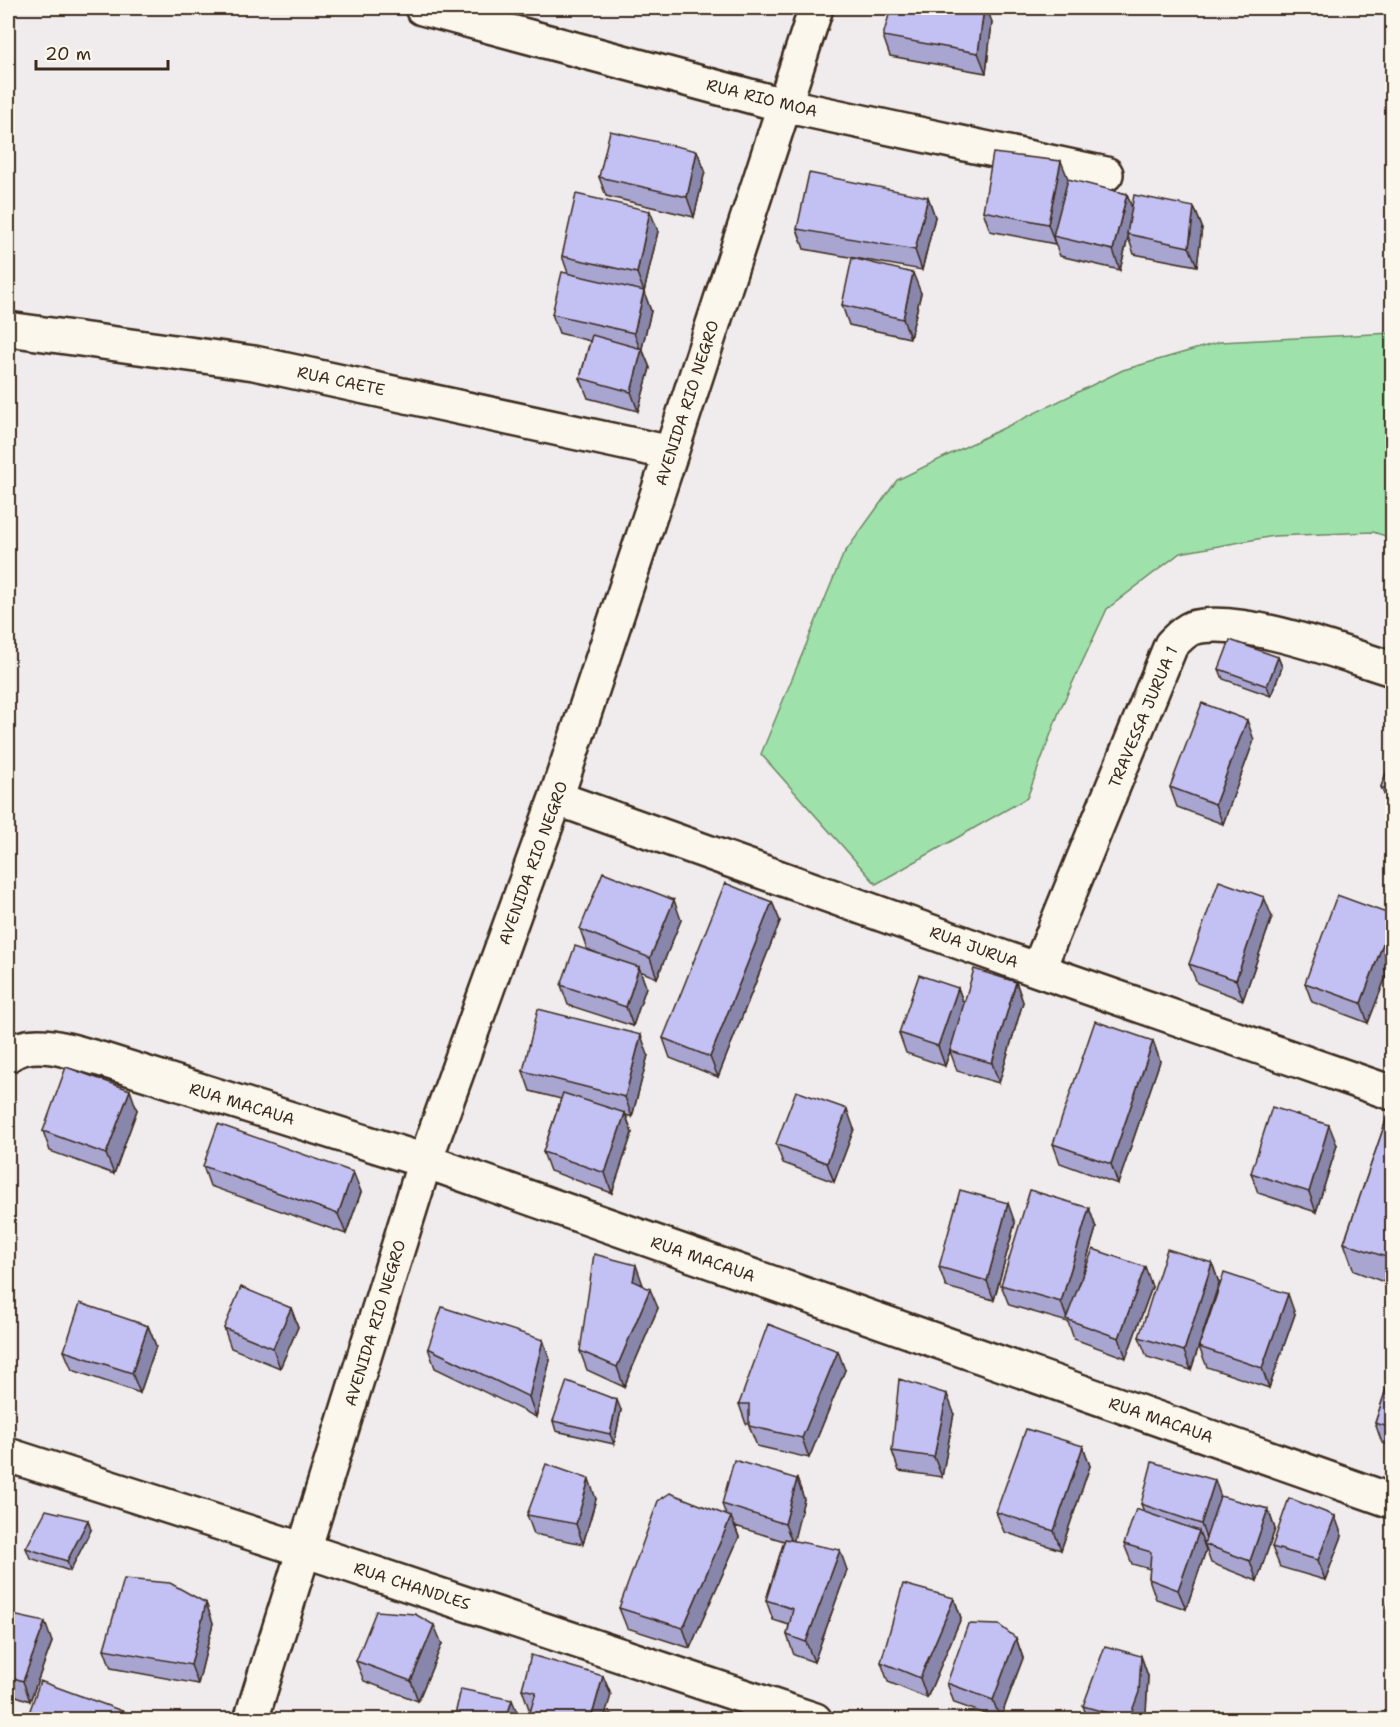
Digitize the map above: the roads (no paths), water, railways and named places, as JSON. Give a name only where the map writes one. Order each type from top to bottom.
[{"type":"street","name":"RUA RIO MOA","points":[[422,8],[783,105],[1106,174]]},
{"type":"street","name":"AVENIDA RIO NEGRO","points":[[251,1719],[425,1161],[556,798],[816,8]]},
{"type":"street","name":"RUA CAETE","points":[[8,328],[255,363],[671,453]]},
{"type":"street","name":"TRAVESSA JURUA 1","points":[[1038,970],[1171,645],[1189,628],[1210,624],[1272,633],[1392,669]]},
{"type":"street","name":"RUA JURUA","points":[[556,798],[1038,970],[1392,1093]]},
{"type":"street","name":"RUA MACAUA","points":[[8,1055],[25,1047],[46,1046],[100,1059],[425,1161],[1392,1501]]},
{"type":"street","name":"RUA CHANDLES","points":[[8,1455],[815,1719]]}]
